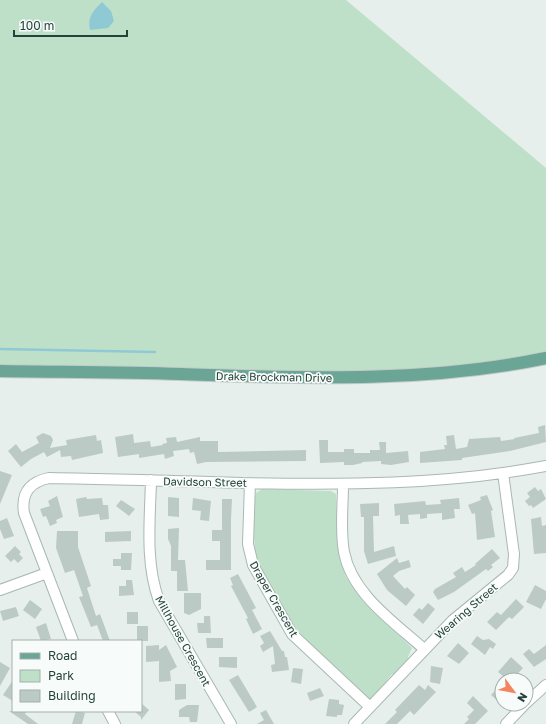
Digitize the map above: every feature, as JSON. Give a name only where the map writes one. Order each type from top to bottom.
[{"type":"main road","name":"Drake Brockman Drive","points":[[0,371],[350,379],[485,368],[546,358]]},
{"type":"street","name":"Davidson Street","points":[[73,640],[46,573],[24,508],[24,495],[32,484],[40,480],[49,478],[343,485],[424,482],[503,473],[546,466]]},
{"type":"street","name":"Wearing Street","points":[[354,724],[453,620],[508,575],[513,568],[514,554],[503,473]]},
{"type":"street","name":"Millhouse Crescent","points":[[151,480],[149,562],[154,586],[159,601],[231,724]]},
{"type":"street","name":"Draper Crescent","points":[[250,483],[248,544],[252,566],[292,634],[370,707]]},
{"type":"street","points":[[343,485],[344,551],[351,573],[370,600],[424,649]]},
{"type":"street","points":[[0,590],[46,573]]},
{"type":"street","points":[[534,696],[546,685]]},
{"type":"street","points":[[109,712],[115,724]]},
{"type":"street","points":[[506,724],[518,712]]},
{"type":"green space","points":[[0,0],[346,0],[546,168],[546,358],[457,371],[0,371]]},
{"type":"green space","points":[[262,489],[331,491],[336,494],[338,550],[346,577],[363,601],[412,648],[408,657],[410,660],[396,677],[392,674],[371,700],[364,697],[365,695],[353,684],[351,685],[332,664],[311,647],[294,626],[264,575],[260,573],[256,555],[254,522],[256,493]]},
{"type":"water","points":[[102,2],[111,11],[114,21],[108,28],[90,30],[90,18]]},
{"type":"building","points":[[545,425],[546,442],[510,451],[462,458],[462,460],[420,463],[420,452],[445,449],[444,445],[447,445],[446,436],[454,435],[456,449],[467,447],[469,439],[500,437],[501,441],[515,439],[514,438],[539,433],[538,427]]},
{"type":"building","points":[[43,433],[51,436],[53,440],[50,448],[67,445],[66,440],[96,435],[97,441],[101,440],[103,453],[72,460],[71,456],[61,457],[60,450],[47,457],[44,452],[31,459],[21,467],[8,451],[16,444],[22,452],[39,443],[36,437]]},
{"type":"building","points":[[133,434],[134,443],[150,441],[151,447],[167,443],[166,438],[176,437],[177,442],[200,437],[200,441],[218,441],[218,452],[306,450],[306,461],[206,462],[197,464],[194,452],[190,453],[189,449],[173,451],[174,456],[165,459],[164,454],[139,458],[139,454],[118,457],[115,437]]},
{"type":"building","points":[[319,440],[328,440],[328,452],[344,452],[344,449],[354,449],[354,453],[370,453],[370,450],[380,450],[379,442],[386,442],[386,453],[408,451],[409,462],[391,465],[381,464],[381,461],[362,462],[353,465],[344,465],[344,462],[320,463]]},
{"type":"building","points":[[0,471],[12,475],[0,504]]},
{"type":"building","points":[[535,487],[538,491],[541,489],[546,499],[533,508],[525,501],[530,497],[527,493]]},
{"type":"building","points":[[487,495],[493,510],[491,511],[495,537],[477,540],[475,513],[472,514],[468,505],[481,500],[480,497]]},
{"type":"building","points":[[57,496],[63,517],[56,520],[57,523],[50,526],[46,516],[43,517],[40,509],[50,506],[48,501]]},
{"type":"building","points":[[86,497],[87,499],[102,498],[103,505],[108,505],[109,519],[100,520],[99,514],[79,517],[76,499]]},
{"type":"building","points":[[168,497],[179,498],[179,517],[168,516]]},
{"type":"building","points":[[193,498],[211,501],[209,521],[200,520],[201,511],[192,510]]},
{"type":"building","points":[[459,498],[460,509],[454,509],[455,518],[442,520],[442,513],[427,514],[427,518],[420,519],[420,514],[408,515],[409,524],[400,524],[400,515],[395,516],[394,504],[425,501],[426,505],[441,504],[440,500]]},
{"type":"building","points":[[222,499],[232,499],[231,570],[206,570],[206,560],[220,560],[220,541],[212,541],[212,530],[222,530]]},
{"type":"building","points":[[121,500],[135,509],[129,516],[116,506]]},
{"type":"building","points":[[379,503],[379,516],[373,516],[374,552],[394,546],[396,556],[368,564],[364,551],[364,517],[361,517],[360,504]]},
{"type":"building","points":[[541,517],[542,526],[546,525],[546,553],[534,554],[531,519]]},
{"type":"building","points":[[7,518],[14,536],[4,539],[0,529],[0,521]]},
{"type":"building","points":[[179,528],[178,560],[185,560],[188,591],[177,591],[177,571],[171,571],[171,546],[168,539],[168,529]]},
{"type":"building","points":[[57,531],[78,531],[78,547],[91,586],[87,588],[96,616],[100,614],[110,640],[103,640],[97,625],[91,627],[79,597],[83,596],[74,570],[65,573],[56,548]]},
{"type":"building","points":[[131,531],[131,541],[105,542],[105,532]]},
{"type":"building","points":[[15,546],[21,552],[19,554],[23,558],[18,563],[14,559],[11,562],[5,556]]},
{"type":"building","points":[[492,549],[500,558],[491,565],[493,567],[488,571],[486,569],[454,592],[438,600],[433,592],[435,589],[456,577],[453,573],[462,567],[465,572],[476,565],[475,564]]},
{"type":"building","points":[[121,553],[132,553],[131,570],[121,570],[121,566],[113,566],[113,559],[121,559]]},
{"type":"building","points":[[397,558],[399,563],[409,560],[411,567],[399,571],[393,576],[405,589],[407,587],[415,595],[406,606],[387,590],[377,574]]},
{"type":"building","points":[[238,574],[256,608],[252,610],[262,629],[253,634],[246,619],[248,618],[231,586],[233,585],[230,578]]},
{"type":"building","points":[[126,580],[132,580],[134,595],[119,596],[119,586],[126,586]]},
{"type":"building","points":[[535,585],[546,591],[546,599],[541,609],[526,602]]},
{"type":"building","points":[[184,593],[201,593],[201,609],[189,615],[184,613]]},
{"type":"building","points":[[516,599],[524,607],[512,619],[509,617],[496,630],[487,622],[497,612],[501,615]]},
{"type":"building","points":[[30,600],[42,609],[35,619],[23,610]]},
{"type":"building","points":[[428,603],[435,609],[423,624],[413,615],[419,608],[422,610]]},
{"type":"building","points":[[16,607],[19,616],[3,621],[0,611]]},
{"type":"building","points":[[127,612],[138,612],[138,624],[127,624]]},
{"type":"building","points":[[204,616],[210,616],[211,633],[198,633],[197,623],[204,623]]},
{"type":"building","points":[[46,623],[51,639],[41,640],[36,627]]},
{"type":"building","points":[[137,626],[148,626],[148,641],[137,640]]},
{"type":"building","points":[[270,631],[282,651],[284,651],[285,657],[287,657],[289,670],[272,672],[271,665],[275,664],[273,646],[263,652],[260,646],[264,643],[260,636]]},
{"type":"building","points":[[477,636],[483,640],[489,639],[496,644],[493,649],[490,647],[485,655],[471,644]]},
{"type":"building","points":[[206,638],[223,638],[223,648],[207,648]]},
{"type":"building","points":[[458,643],[469,653],[459,664],[447,656]]},
{"type":"building","points":[[159,645],[159,650],[166,645],[177,667],[170,671],[171,681],[159,682],[159,661],[146,662],[146,646]]},
{"type":"building","points":[[546,645],[546,659],[534,667],[523,654],[529,649],[534,654]]},
{"type":"building","points":[[219,657],[237,657],[237,668],[219,667]]},
{"type":"building","points":[[511,657],[523,668],[519,672],[498,672]]},
{"type":"building","points":[[0,662],[10,668],[0,686]]},
{"type":"building","points":[[431,666],[443,668],[440,684],[430,682]]},
{"type":"building","points":[[293,668],[303,669],[301,684],[291,682]]},
{"type":"building","points":[[238,675],[257,707],[249,712],[229,680]]},
{"type":"building","points":[[12,682],[12,700],[3,695]]},
{"type":"building","points":[[175,684],[186,684],[186,699],[175,700]]},
{"type":"building","points":[[419,685],[425,690],[428,685],[436,692],[414,715],[410,711],[397,724],[385,724],[397,712],[395,710]]},
{"type":"building","points":[[320,688],[324,696],[310,701],[307,693]]},
{"type":"building","points":[[473,696],[488,711],[475,724],[464,724],[469,719],[467,717],[474,710],[467,703]]},
{"type":"building","points":[[329,699],[339,700],[339,704],[344,705],[342,715],[337,715],[337,717],[326,716]]},
{"type":"building","points":[[142,704],[149,710],[141,720],[141,717],[135,712],[142,712]]},
{"type":"building","points":[[187,705],[199,705],[197,722],[190,722],[189,717],[179,717],[179,710]]},
{"type":"building","points":[[266,710],[274,724],[257,724],[264,720],[260,713]]},
{"type":"building","points":[[9,711],[26,712],[25,714],[38,724],[28,724]]},
{"type":"building","points":[[76,712],[85,713],[82,724],[72,724]]},
{"type":"waterway","points":[[0,349],[155,352]]}]
